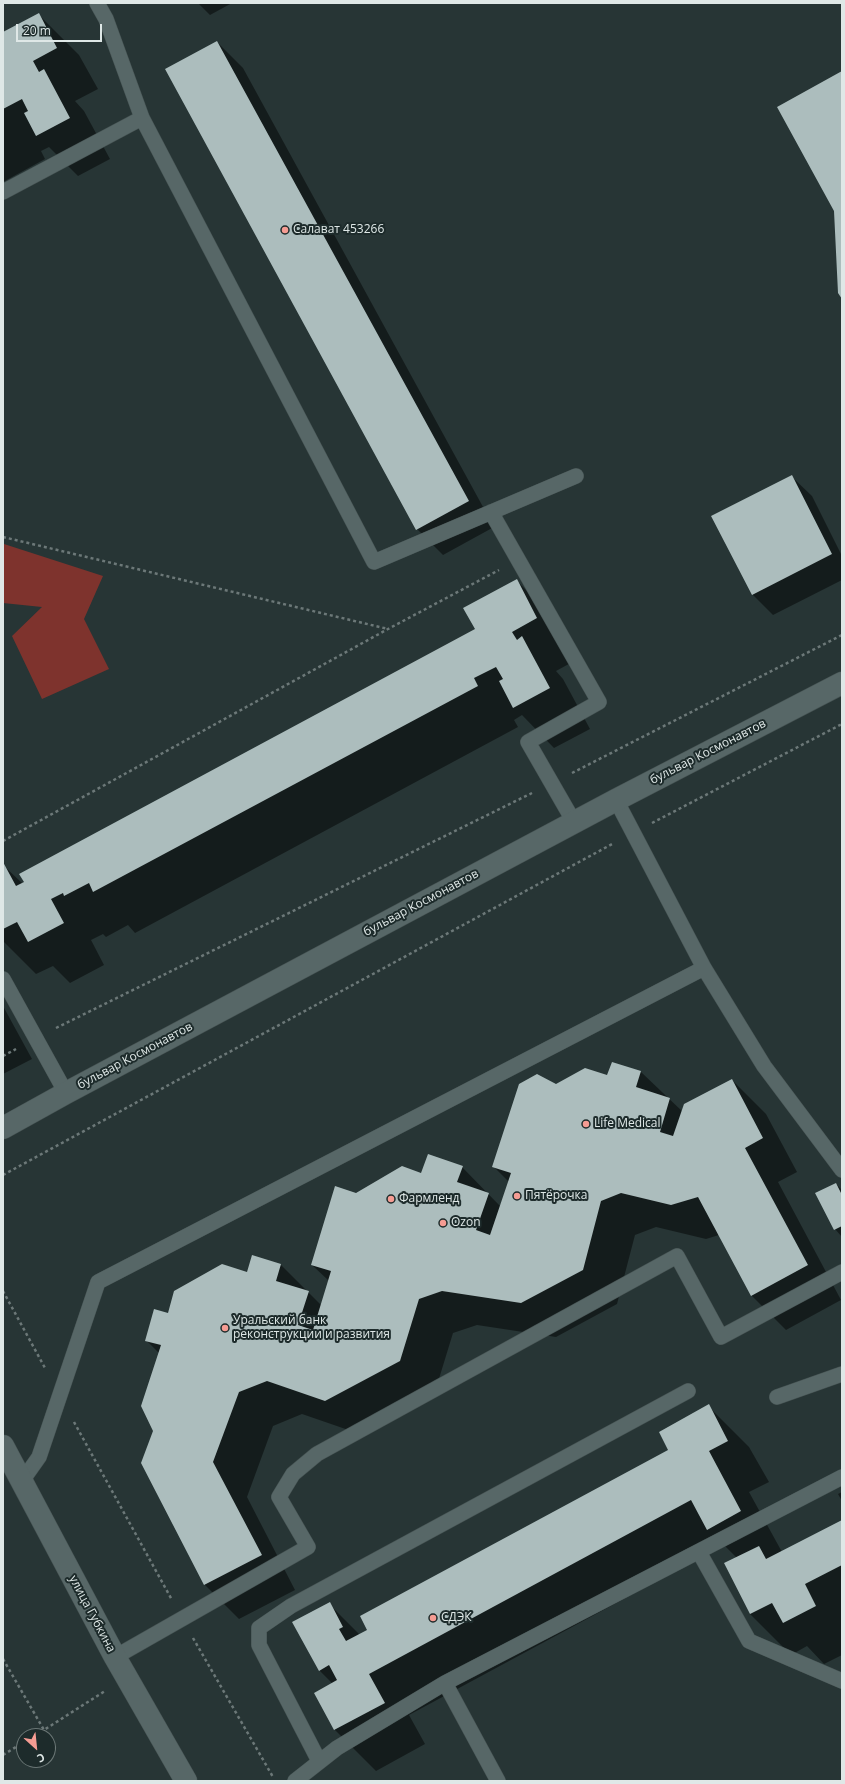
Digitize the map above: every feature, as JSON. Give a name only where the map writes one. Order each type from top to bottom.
[{"type":"street","name":"бульвар Космонавтов","points":[[3,1128],[574,822],[842,683]]},
{"type":"street","name":"улица Губкина","points":[[3,1446],[115,1657],[186,1781]]},
{"type":"lane","points":[[97,3],[106,19],[142,118],[374,562],[576,476]]},
{"type":"lane","points":[[3,192],[142,118]]},
{"type":"lane","points":[[491,512],[599,702],[528,742],[574,822]]},
{"type":"lane","points":[[616,800],[704,968],[764,1066],[842,1170]]},
{"type":"lane","points":[[22,1481],[39,1457],[61,1396],[98,1282],[704,968]]},
{"type":"lane","points":[[3,979],[66,1093]]},
{"type":"lane","points":[[115,1657],[308,1547],[280,1497],[293,1474],[317,1454],[677,1256],[721,1336],[842,1272]]},
{"type":"lane","points":[[777,1397],[842,1374]]},
{"type":"lane","points":[[319,1762],[259,1645],[259,1628],[291,1606],[688,1391]]},
{"type":"lane","points":[[295,1781],[337,1748],[445,1682],[842,1477]]},
{"type":"lane","points":[[699,1552],[749,1641],[842,1681]]},
{"type":"lane","points":[[445,1682],[498,1781]]},
{"type":"path","points":[[3,537],[388,629]]},
{"type":"path","points":[[3,841],[388,629],[519,559]]},
{"type":"path","points":[[3,1056],[638,740],[842,635]]},
{"type":"path","points":[[3,1175],[633,833],[842,724]]},
{"type":"path","points":[[3,1291],[182,1619],[275,1781]]},
{"type":"path","points":[[187,1643],[194,1639]]},
{"type":"path","points":[[3,1659],[43,1728]]},
{"type":"path","points":[[47,1728],[127,1678]]},
{"type":"path","points":[[3,1755],[16,1747]]},
{"type":"shaded area","points":[[4,544],[103,576],[84,619],[109,669],[42,699],[12,636],[42,607],[3,603]]},
{"type":"building","points":[[39,13],[57,48],[33,61],[39,72],[44,69],[70,118],[36,136],[24,113],[28,111],[22,99],[3,109],[3,32]]},
{"type":"building","points":[[217,41],[469,501],[416,530],[165,69]]},
{"type":"building","points":[[842,71],[842,299],[838,293],[834,211],[777,107]]},
{"type":"building","points":[[792,475],[832,554],[752,595],[711,516]]},
{"type":"building","points":[[517,579],[537,618],[512,632],[517,640],[522,636],[550,688],[513,708],[499,681],[503,679],[496,667],[474,678],[478,686],[93,892],[89,883],[64,896],[63,893],[51,899],[64,923],[28,942],[17,922],[3,929],[3,862],[16,886],[24,882],[19,874],[475,629],[463,608]]},
{"type":"building","points":[[612,1062],[641,1071],[636,1087],[670,1098],[660,1132],[673,1136],[684,1104],[732,1079],[763,1138],[745,1148],[808,1265],[751,1296],[698,1197],[671,1205],[621,1193],[601,1201],[583,1270],[521,1303],[442,1291],[419,1299],[400,1361],[325,1401],[267,1381],[239,1392],[213,1462],[262,1555],[204,1585],[141,1463],[153,1431],[141,1406],[161,1345],[145,1341],[154,1309],[168,1313],[174,1291],[222,1264],[247,1272],[252,1255],[281,1264],[276,1281],[309,1291],[298,1325],[313,1330],[331,1271],[311,1265],[335,1186],[356,1193],[402,1166],[421,1173],[428,1154],[463,1166],[457,1182],[489,1193],[476,1230],[490,1235],[511,1173],[492,1167],[519,1084],[537,1074],[556,1084],[585,1068],[607,1075]]},
{"type":"building","points":[[836,1183],[842,1195],[842,1226],[834,1230],[815,1193]]},
{"type":"building","points":[[709,1404],[728,1441],[709,1451],[741,1511],[707,1530],[691,1500],[369,1674],[385,1703],[334,1730],[314,1693],[337,1680],[329,1665],[319,1671],[292,1622],[330,1602],[343,1627],[339,1629],[346,1641],[367,1630],[360,1616],[668,1450],[659,1432]]},
{"type":"building","points":[[842,1520],[842,1565],[805,1584],[816,1606],[783,1623],[772,1603],[750,1614],[724,1563],[759,1546],[766,1559]]},
{"type":"place","name":"Салават 453266","points":[[285,230]]},
{"type":"place","name":"Life Medical","points":[[586,1124]]},
{"type":"place","name":"Пятёрочка","points":[[517,1196]]},
{"type":"place","name":"Фармленд","points":[[391,1199]]},
{"type":"place","name":"Ozon","points":[[443,1223]]},
{"type":"place","name":"Уральский банк реконструкции и развития","points":[[225,1328]]},
{"type":"place","name":"СДЭК","points":[[433,1618]]}]
